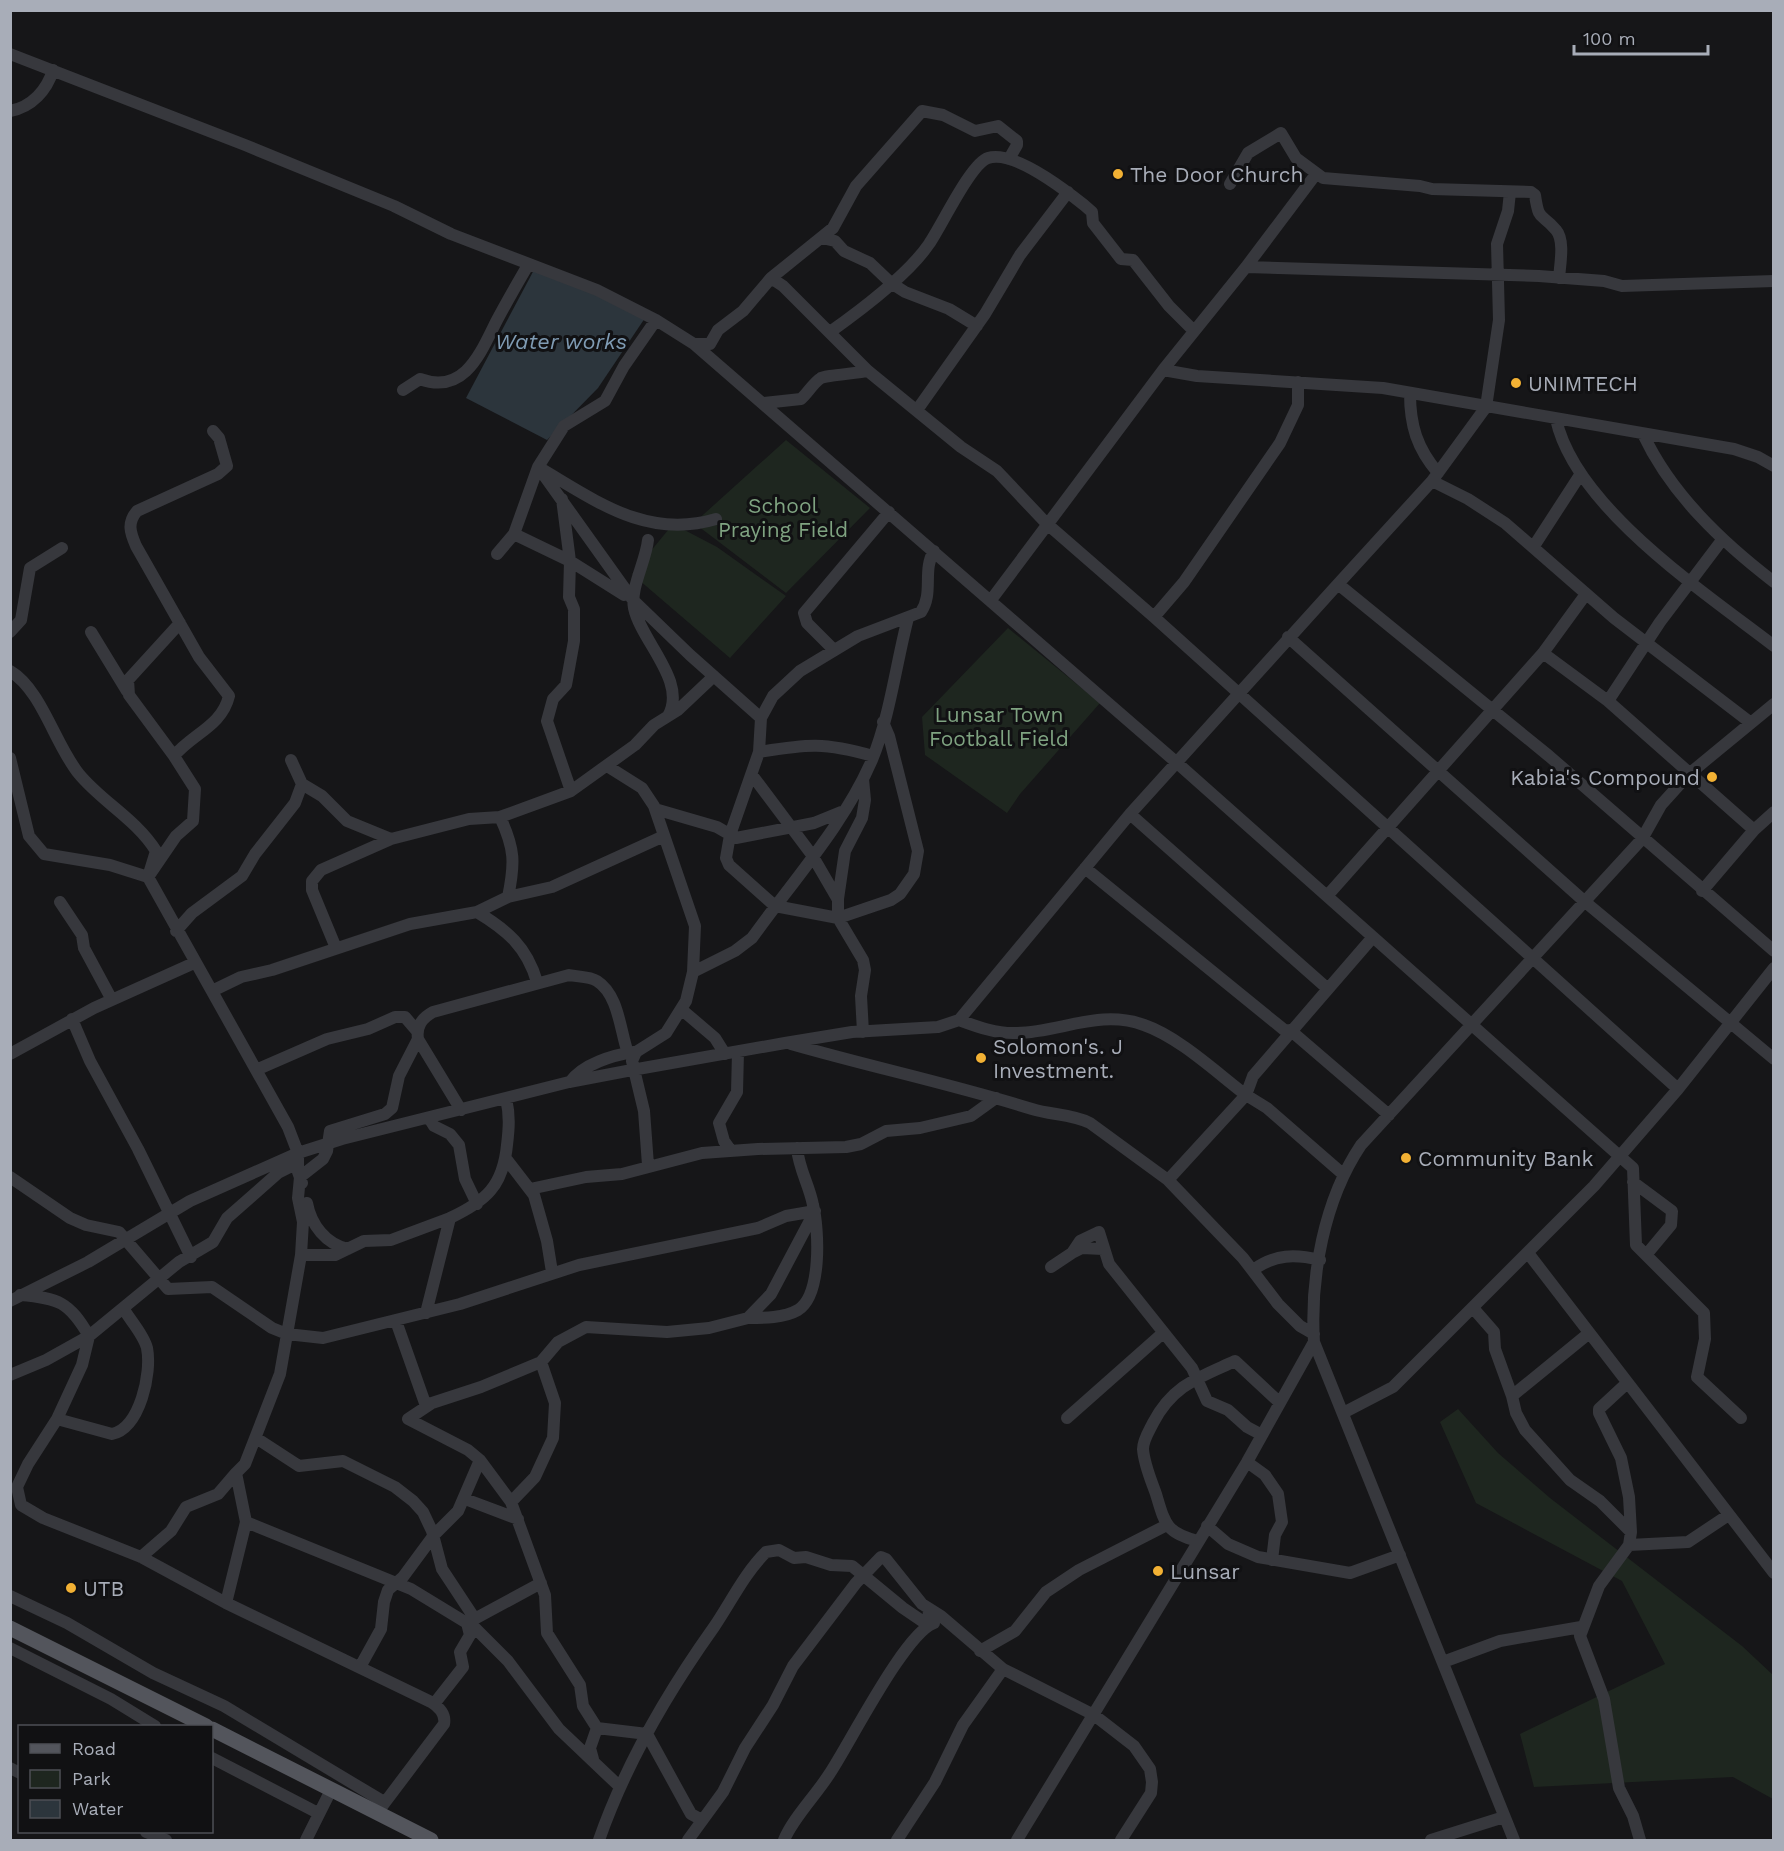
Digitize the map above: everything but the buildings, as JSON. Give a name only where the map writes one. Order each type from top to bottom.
[{"type":"main road","points":[[10,1628],[204,1725]]},
{"type":"main road","points":[[213,1730],[330,1790],[381,1807],[431,1840]]},
{"type":"street","points":[[10,54],[288,162],[528,265],[597,290],[656,320],[694,344],[1176,762],[1633,1168],[1636,1245],[1704,1313],[1705,1339],[1697,1377],[1741,1418]]},
{"type":"street","points":[[10,111],[26,105],[45,89],[52,70]]},
{"type":"street","points":[[694,344],[710,344],[718,330],[743,311],[771,278],[822,238],[838,220],[856,186],[922,111],[943,115],[975,131],[998,126],[1017,141],[1009,159]]},
{"type":"street","points":[[1230,184],[1248,153],[1281,133],[1296,158],[1323,178],[1432,189],[1533,193],[1540,217],[1558,232],[1560,241],[1559,278]]},
{"type":"street","points":[[830,332],[912,265],[929,245],[951,204],[981,162],[988,158],[1009,159],[1068,192],[1092,212],[1093,223],[1121,259],[1133,260],[1169,306],[1194,331]]},
{"type":"street","points":[[991,600],[1046,523],[1316,174]]},
{"type":"street","points":[[917,410],[977,326],[1020,255],[1068,192]]},
{"type":"street","points":[[569,1082],[578,1072],[608,1057],[731,1053],[863,1032],[938,1027],[960,1020],[1130,814],[1435,477],[1486,407],[1499,320],[1497,244],[1508,211],[1510,192]]},
{"type":"street","points":[[822,238],[835,241],[844,251],[870,263],[891,283],[919,299],[950,309],[977,326]]},
{"type":"street","points":[[403,390],[420,379],[435,384],[450,380],[467,371],[479,358],[528,265]]},
{"type":"street","points":[[1246,267],[1559,278],[1622,286],[1773,281]]},
{"type":"street","points":[[771,278],[804,304],[868,371],[961,447],[997,471],[1046,523],[1238,692],[1386,828],[1678,1089]]},
{"type":"street","points":[[497,554],[514,534],[538,467],[564,426],[604,401],[624,366],[656,320]]},
{"type":"street","points":[[1163,370],[1197,376],[1383,388],[1734,449],[1752,454],[1773,466]]},
{"type":"street","points":[[764,403],[801,399],[819,378],[828,374],[842,376],[868,371]]},
{"type":"street","points":[[1154,617],[1184,582],[1280,443],[1298,405],[1298,382]]},
{"type":"street","points":[[1410,393],[1410,415],[1419,447],[1435,477],[1534,546],[1586,594],[1751,723]]},
{"type":"street","points":[[1556,418],[1560,436],[1580,474],[1593,492],[1635,533],[1690,581],[1773,646]]},
{"type":"street","points":[[174,756],[184,743],[201,733],[226,710],[229,696],[199,657],[136,546],[130,532],[130,519],[137,511],[219,474],[227,466],[219,438],[213,431]]},
{"type":"street","points":[[1643,434],[1656,461],[1722,540],[1773,582]]},
{"type":"street","points":[[538,467],[633,600],[640,625],[669,677],[673,703],[668,716]]},
{"type":"street","points":[[538,467],[602,505],[650,524],[704,523],[716,519]]},
{"type":"street","points":[[1534,546],[1580,474]]},
{"type":"street","points":[[562,498],[570,561],[568,583],[575,623],[573,649],[566,671],[566,685],[553,699],[547,721],[572,791]]},
{"type":"street","points":[[834,650],[807,623],[804,613],[889,512]]},
{"type":"street","points":[[514,534],[570,561],[633,600],[761,718]]},
{"type":"street","points":[[633,600],[648,540]]},
{"type":"street","points":[[1608,701],[1690,581],[1722,540]]},
{"type":"street","points":[[10,632],[21,620],[30,568],[62,548]]},
{"type":"street","points":[[883,722],[889,736],[918,851],[918,862],[908,886],[900,894],[838,918],[775,906],[727,861],[730,835],[759,752],[761,718],[769,702],[785,683],[834,650],[858,636],[916,615],[924,607],[928,560],[934,551]]},
{"type":"street","points":[[1338,584],[1492,709],[1773,951]]},
{"type":"street","points":[[1327,896],[1543,653],[1586,594]]},
{"type":"street","points":[[693,972],[742,947],[812,855],[863,778],[873,756],[883,722],[908,618]]},
{"type":"street","points":[[129,695],[128,680],[180,623]]},
{"type":"street","points":[[91,632],[129,695],[195,789],[193,821],[176,836],[148,877]]},
{"type":"street","points":[[1288,637],[1584,901],[1773,1059]]},
{"type":"street","points":[[1543,653],[1608,701],[1754,830]]},
{"type":"street","points":[[10,671],[18,676],[32,693],[79,774],[145,833],[156,851],[148,877]]},
{"type":"street","points":[[336,948],[315,898],[312,881],[321,870],[391,839],[469,819],[500,817],[572,791],[678,710],[714,676]]},
{"type":"street","points":[[1514,1840],[1314,1338],[1313,1317],[1328,1218],[1344,1175],[1361,1146],[1642,839],[1661,805],[1689,774],[1773,704]]},
{"type":"street","points":[[759,752],[807,744],[837,746],[873,756]]},
{"type":"street","points":[[10,758],[29,836],[44,854],[110,865],[148,877],[194,963],[288,1126],[298,1158],[300,1177],[309,1212],[315,1225],[332,1243],[348,1249]]},
{"type":"street","points":[[291,760],[302,784],[322,796],[347,821],[391,839]]},
{"type":"street","points":[[15,1298],[88,1262],[231,1181],[298,1158],[326,1144],[569,1082],[631,1058],[666,1033],[681,1009],[693,972],[694,917],[655,809],[642,788],[607,766]]},
{"type":"street","points":[[752,775],[812,855],[838,899]]},
{"type":"street","points":[[863,778],[865,800],[862,818],[844,851],[838,899],[838,918],[863,960],[865,970],[861,996],[863,1032]]},
{"type":"street","points":[[177,931],[192,914],[242,876],[255,854],[295,803],[302,784]]},
{"type":"street","points":[[655,809],[717,827],[736,838],[830,818],[842,811]]},
{"type":"street","points":[[1702,891],[1754,830],[1773,812]]},
{"type":"street","points":[[1130,814],[1328,989]]},
{"type":"street","points":[[500,817],[511,839],[514,855],[508,897]]},
{"type":"street","points":[[212,991],[241,977],[272,970],[410,924],[477,912],[508,897],[552,887],[664,836]]},
{"type":"street","points":[[1085,868],[1289,1031],[1389,1115]]},
{"type":"street","points":[[60,902],[81,935],[84,948],[112,1000]]},
{"type":"street","points":[[477,912],[504,928],[520,945],[531,962],[537,982]]},
{"type":"street","points":[[1168,1180],[1246,1095],[1253,1076],[1289,1031],[1373,937]]},
{"type":"street","points":[[10,1054],[72,1019],[194,963]]},
{"type":"street","points":[[1343,1413],[1393,1387],[1528,1253],[1620,1156],[1678,1089],[1773,968]]},
{"type":"street","points":[[141,1557],[171,1531],[186,1507],[218,1494],[245,1464],[274,1392],[287,1334],[301,1256],[303,1222],[298,1198],[300,1177],[322,1159],[327,1151],[326,1144],[331,1130],[389,1111],[395,1101],[399,1076],[426,1016],[537,982],[569,975],[598,982],[612,1001],[631,1058],[644,1111],[648,1165]]},
{"type":"street","points":[[681,1009],[731,1053],[737,1092],[719,1123],[724,1141],[731,1151]]},
{"type":"street","points":[[256,1070],[327,1039],[368,1029],[395,1017],[405,1017],[461,1110]]},
{"type":"street","points":[[960,1020],[998,1032],[1019,1033],[1098,1018],[1144,1024],[1170,1038],[1267,1108],[1344,1175]]},
{"type":"street","points":[[72,1019],[90,1061],[191,1257]]},
{"type":"street","points":[[785,1043],[1037,1110],[1079,1117],[1168,1180],[1253,1270],[1278,1304],[1314,1338]]},
{"type":"street","points":[[301,1256],[335,1255],[364,1241],[392,1239],[450,1218],[477,1204],[501,1176],[507,1160],[511,1118],[506,1098]]},
{"type":"street","points":[[530,1189],[586,1177],[622,1174],[648,1165],[702,1153],[846,1147],[861,1144],[886,1131],[920,1128],[971,1116],[996,1098]]},
{"type":"street","points":[[429,1118],[434,1126],[450,1134],[459,1145],[465,1179],[477,1204]]},
{"type":"street","points":[[592,1759],[590,1748],[597,1728],[584,1706],[580,1685],[547,1633],[547,1604],[511,1502],[480,1460],[468,1450],[410,1422],[409,1417],[426,1406],[541,1362],[558,1342],[586,1328],[667,1332],[709,1328],[748,1318],[791,1313],[807,1303],[814,1278],[817,1254],[814,1211],[799,1166],[797,1148]]},
{"type":"street","points":[[10,1375],[46,1360],[89,1336],[178,1262],[191,1257],[213,1242],[226,1218],[298,1158]]},
{"type":"street","points":[[507,1160],[530,1189],[541,1214],[552,1272]]},
{"type":"street","points":[[10,1177],[70,1218],[86,1225],[119,1232],[157,1280],[168,1289],[190,1290],[212,1287],[272,1328],[287,1334],[323,1338],[426,1313],[532,1282],[552,1272],[758,1228],[786,1216],[814,1211]]},
{"type":"street","points":[[1634,1182],[1672,1211],[1671,1224],[1646,1255]]},
{"type":"street","points":[[748,1318],[771,1294],[814,1211]]},
{"type":"street","points":[[426,1313],[450,1218]]},
{"type":"street","points":[[1051,1267],[1082,1248],[1103,1249],[1109,1264],[1123,1285],[1197,1378],[1207,1401],[1228,1410],[1247,1427],[1262,1435]]},
{"type":"street","points":[[1528,1253],[1773,1574]]},
{"type":"street","points":[[1253,1270],[1281,1256],[1299,1255],[1320,1260]]},
{"type":"street","points":[[10,1596],[58,1618],[153,1673],[224,1706],[381,1807],[444,1724],[444,1715],[434,1704],[226,1603],[141,1557],[43,1518],[21,1505],[17,1487],[28,1464],[57,1419],[82,1365],[89,1336],[68,1306],[51,1297],[15,1298]]},
{"type":"street","points":[[57,1419],[112,1434],[118,1433],[136,1414],[147,1380],[148,1353],[147,1346],[123,1308]]},
{"type":"street","points":[[1473,1308],[1494,1332],[1495,1349],[1516,1413],[1525,1430],[1570,1480],[1600,1501],[1630,1538],[1688,1542],[1727,1516]]},
{"type":"street","points":[[396,1321],[426,1406]]},
{"type":"street","points":[[1067,1418],[1162,1333]]},
{"type":"street","points":[[1512,1396],[1588,1334]]},
{"type":"street","points":[[1017,1840],[1247,1462],[1314,1338]]},
{"type":"street","points":[[1198,1541],[1178,1536],[1167,1525],[1147,1467],[1143,1450],[1144,1441],[1163,1404],[1172,1394],[1197,1378],[1235,1361],[1279,1402]]},
{"type":"street","points":[[511,1502],[535,1478],[553,1438],[555,1403],[541,1362]]},
{"type":"street","points":[[1626,1384],[1599,1409],[1599,1413],[1621,1458],[1629,1497],[1630,1538],[1599,1586],[1581,1627],[1583,1647],[1604,1699],[1619,1788],[1633,1816],[1640,1840]]},
{"type":"street","points":[[256,1438],[299,1466],[343,1461],[395,1487],[423,1512],[434,1535],[442,1569],[471,1621],[507,1661],[559,1729],[620,1786]]},
{"type":"street","points":[[360,1667],[381,1629],[384,1602],[388,1590],[434,1535],[458,1511],[480,1460]]},
{"type":"street","points":[[1247,1462],[1265,1475],[1278,1494],[1282,1522],[1275,1535],[1272,1560]]},
{"type":"street","points":[[226,1603],[246,1522],[236,1473]]},
{"type":"street","points":[[465,1499],[518,1519]]},
{"type":"street","points":[[246,1522],[395,1584],[471,1621]]},
{"type":"street","points":[[980,1651],[1015,1630],[1046,1592],[1079,1570],[1167,1525]]},
{"type":"street","points":[[1207,1526],[1218,1537],[1241,1551],[1272,1560],[1350,1573],[1400,1555]]},
{"type":"street","points":[[599,1840],[620,1786],[694,1652],[745,1577],[766,1552],[779,1550],[794,1558],[806,1557],[831,1565],[852,1566],[864,1573],[903,1608],[928,1625]]},
{"type":"street","points":[[688,1840],[723,1792],[793,1666],[878,1558],[886,1559],[916,1598],[929,1610],[947,1622],[1003,1669],[1094,1716],[1134,1746],[1150,1768],[1151,1793],[1121,1840]]},
{"type":"street","points":[[471,1621],[541,1583]]},
{"type":"street","points":[[928,1625],[929,1610]]},
{"type":"street","points":[[434,1704],[463,1667],[460,1656],[470,1635],[471,1621]]},
{"type":"street","points":[[784,1840],[833,1768],[916,1637],[928,1625],[947,1622]]},
{"type":"street","points":[[1443,1662],[1500,1641],[1581,1627]]},
{"type":"street","points":[[32,1657],[39,1642]]},
{"type":"street","points":[[10,1648],[32,1657],[111,1699],[153,1725]]},
{"type":"street","points":[[897,1840],[935,1782],[963,1725],[1003,1669]]},
{"type":"street","points":[[597,1728],[647,1734]]},
{"type":"street","points":[[647,1734],[691,1814],[702,1820]]},
{"type":"street","points":[[213,1759],[318,1814]]},
{"type":"street","points":[[308,1840],[330,1790]]},
{"type":"street","points":[[1431,1840],[1504,1817]]},
{"type":"street","points":[[148,1833],[166,1840]]},
{"type":"green space","name":"School Praying Field","points":[[786,440],[870,508],[786,593],[694,523]]},
{"type":"green space","points":[[673,524],[717,547],[786,596],[730,658],[632,574]]},
{"type":"green space","name":"Lunsar Town Football Field","points":[[1008,628],[1100,703],[1020,794],[1007,813],[925,755],[922,717]]},
{"type":"green space","points":[[1458,1409],[1498,1453],[1550,1498],[1742,1646],[1773,1675],[1773,1799],[1733,1777],[1534,1787],[1520,1734],[1665,1664],[1622,1581],[1476,1503],[1440,1422]]},
{"type":"water","name":"Water works","points":[[535,268],[647,315],[598,388],[547,440],[466,398]]},
{"type":"place","name":"The Door Church","points":[[1118,174]]},
{"type":"place","name":"UNIMTECH","points":[[1516,383]]},
{"type":"place","name":"Kabia's Compound","points":[[1712,777]]},
{"type":"place","name":"Solomon's. J Investment.","points":[[981,1058]]},
{"type":"place","name":"Community Bank","points":[[1406,1158]]},
{"type":"place","name":"Lunsar","points":[[1158,1571]]},
{"type":"place","name":"UTB","points":[[71,1588]]}]
